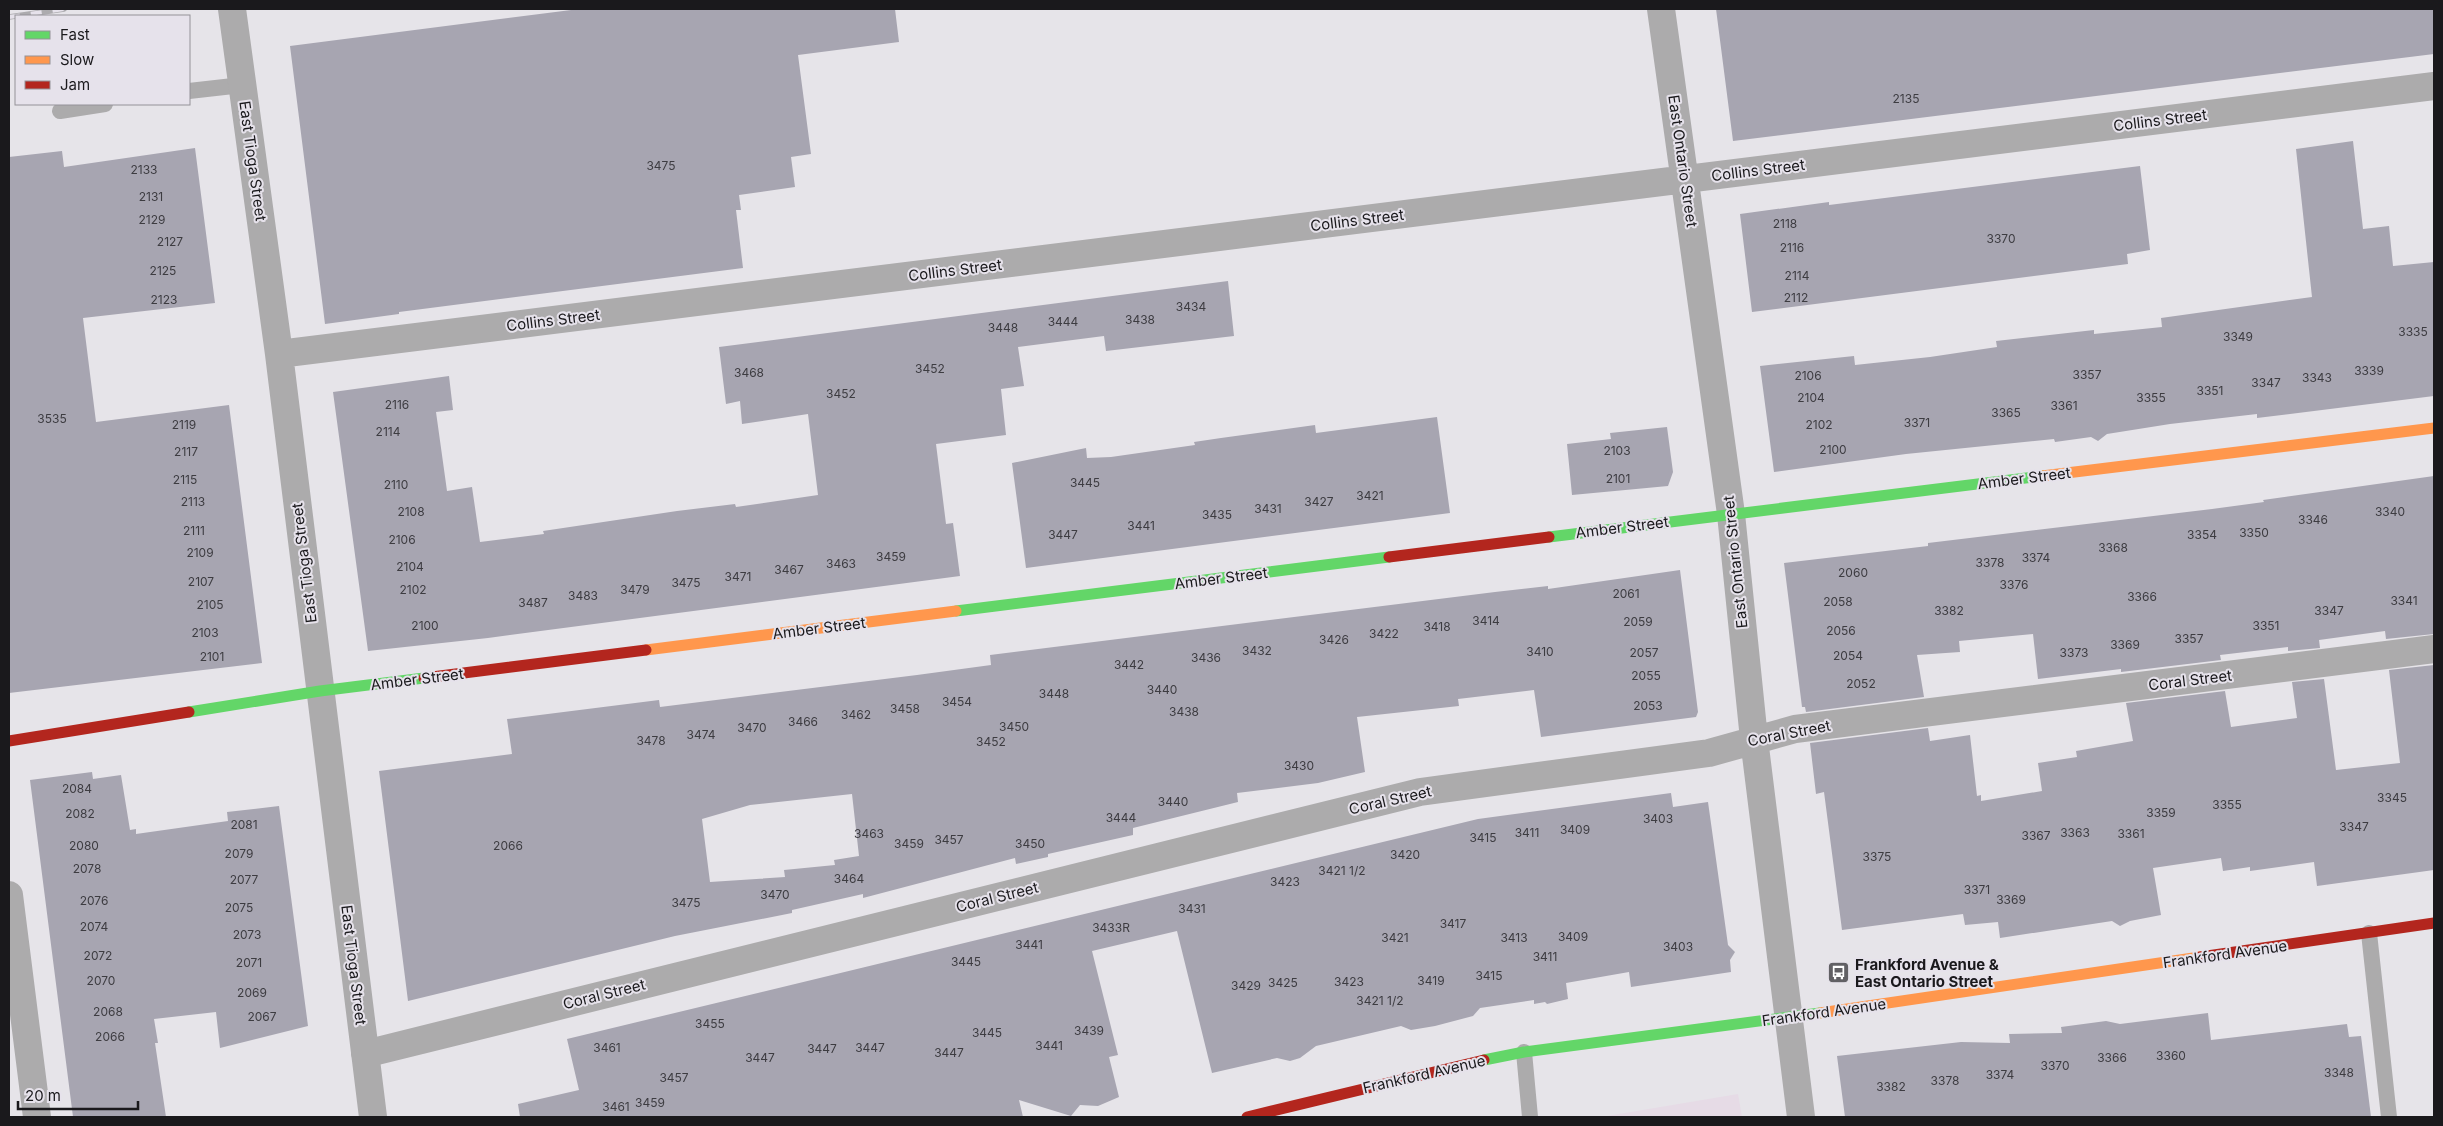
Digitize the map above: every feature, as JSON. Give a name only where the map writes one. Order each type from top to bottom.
[{"type":"street","name":"East Tioga Street","points":[[232,9],[279,354],[373,1117]]},
{"type":"street","name":"East Ontario Street","points":[[1661,9],[1731,514],[1754,739],[1801,1117]]},
{"type":"street","name":"Collins Street","points":[[279,354],[2434,86]]},
{"type":"street","name":"Amber Street","points":[[9,741],[320,691],[2434,428]]},
{"type":"street","name":"Coral Street","points":[[365,1054],[1420,792],[1709,753],[1795,729],[2434,649]]},
{"type":"street","points":[[9,895],[37,1117]]},
{"type":"street","name":"Frankford Avenue","points":[[1247,1117],[1477,1061],[1524,1052],[1788,1017],[2434,923]]},
{"type":"lane","points":[[190,91],[242,85]]},
{"type":"lane","points":[[60,111],[99,105]]},
{"type":"lane","points":[[2369,933],[2389,1117]]},
{"type":"lane","points":[[1524,1052],[1530,1117]]},
{"type":"shaded area","points":[[1738,1094],[1742,1117],[1601,1117]]},
{"type":"building","points":[[579,9],[895,9],[899,42],[798,55],[811,154],[791,157],[795,187],[739,195],[741,210],[736,210],[743,268],[399,312],[399,314],[325,324],[290,46]]},
{"type":"building","points":[[1716,9],[2434,9],[2434,54],[1733,141]]},
{"type":"building","points":[[2353,141],[2363,229],[2389,226],[2393,266],[2434,262],[2434,396],[2257,418],[2257,414],[2170,424],[2107,434],[2098,441],[2091,437],[2055,442],[2054,439],[1906,454],[1774,472],[1760,366],[1854,356],[1855,365],[1930,357],[1997,347],[1996,341],[2094,330],[2094,334],[2162,327],[2161,318],[2312,297],[2296,149]]},
{"type":"building","points":[[195,148],[215,303],[83,318],[96,422],[229,405],[262,663],[9,693],[9,157],[62,151],[64,167]]},
{"type":"building","points":[[2140,166],[2150,250],[2127,254],[2128,264],[1752,312],[1740,214],[1829,202],[1829,205]]},
{"type":"building","points":[[1228,281],[1234,336],[1106,351],[1104,336],[1018,347],[1024,386],[1001,389],[1006,435],[936,444],[946,524],[953,523],[960,576],[488,638],[368,651],[333,392],[449,376],[453,410],[436,412],[447,491],[472,487],[480,542],[544,534],[543,531],[677,511],[735,504],[736,507],[818,495],[808,414],[742,424],[740,401],[726,404],[719,347]]},
{"type":"building","points":[[1437,417],[1450,513],[1026,568],[1012,463],[1086,448],[1087,458],[1111,457],[1195,445],[1194,442],[1315,425],[1316,433]]},
{"type":"building","points":[[1667,427],[1673,472],[1668,486],[1572,495],[1567,444],[1611,439],[1610,433]]},
{"type":"building","points":[[2434,476],[2434,634],[2386,639],[2385,631],[2319,640],[2320,648],[2288,651],[2288,647],[2220,655],[2221,660],[2121,672],[2121,669],[2038,679],[2033,634],[1959,641],[1960,652],[1917,655],[1924,697],[1806,712],[1805,707],[1802,707],[1784,563],[1928,546],[1928,543],[2212,509]]},
{"type":"building","points":[[1680,570],[1698,712],[1696,717],[1541,737],[1534,690],[1458,699],[1459,706],[1357,717],[1365,772],[1318,783],[1237,793],[1238,802],[1133,828],[1133,835],[1048,854],[1048,857],[1016,864],[1015,858],[863,898],[863,894],[792,910],[792,913],[675,936],[408,1001],[379,771],[512,754],[507,719],[659,700],[660,707],[917,675],[991,665],[990,655],[1495,592],[1548,586],[1548,589]],"holes":[[[852,794],[859,856],[834,860],[835,865],[784,870],[785,877],[710,882],[702,819],[750,805]]]},
{"type":"building","points":[[2434,665],[2434,870],[2317,886],[2314,862],[2250,871],[2250,867],[2223,871],[2221,858],[2153,868],[2161,915],[2130,921],[2120,926],[2112,921],[2000,938],[1998,922],[1965,925],[1963,914],[1842,930],[1824,792],[1816,794],[1810,743],[1928,728],[1930,741],[1970,735],[1977,796],[1981,795],[1981,801],[2042,791],[2038,763],[2077,757],[2076,751],[2133,741],[2126,703],[2225,691],[2231,727],[2297,718],[2292,682],[2324,679],[2336,770],[2400,763],[2389,670]]},
{"type":"building","points":[[92,772],[93,779],[121,775],[130,830],[136,829],[136,834],[228,821],[227,812],[279,806],[308,1026],[220,1048],[216,1012],[154,1019],[158,1043],[155,1043],[166,1117],[73,1117],[30,780]]},
{"type":"building","points":[[1671,793],[1673,807],[1708,802],[1728,945],[1735,952],[1730,960],[1731,972],[1631,987],[1629,972],[1566,983],[1568,999],[1547,1004],[1545,1002],[1534,1004],[1534,1000],[1480,1008],[1473,1016],[1435,1026],[1411,1030],[1401,1026],[1316,1046],[1300,1058],[1290,1061],[1277,1058],[1212,1073],[1177,931],[1092,951],[1118,1055],[1109,1057],[1119,1097],[1098,1106],[1080,1105],[1071,1116],[1019,1100],[1023,1117],[520,1117],[518,1104],[579,1090],[567,1039],[1478,819]]},
{"type":"building","points":[[2208,1013],[2211,1040],[2347,1024],[2349,1037],[2361,1036],[2371,1117],[1845,1117],[1837,1056],[1961,1042],[2010,1043],[2009,1034],[2062,1033],[2061,1027],[2106,1021],[2120,1024]]},
{"type":"railway","points":[[23,15],[64,9]]},
{"type":"railway","points":[[9,17],[15,16]]},
{"type":"traffic: fast","points":[[1549,537],[2042,476]]},
{"type":"traffic: fast","points":[[956,611],[1389,557]]},
{"type":"traffic: fast","points":[[189,712],[320,691],[424,678]]},
{"type":"traffic: fast","points":[[1484,1060],[1524,1052],[1820,1013]]},
{"type":"traffic: slow","points":[[2042,476],[2434,428]]},
{"type":"traffic: slow","points":[[646,650],[956,611]]},
{"type":"traffic: slow","points":[[1820,1013],[2200,957]]},
{"type":"traffic: jam","points":[[1389,557],[1549,537]]},
{"type":"traffic: jam","points":[[424,678],[646,650]]},
{"type":"traffic: jam","points":[[9,741],[189,712]]},
{"type":"traffic: jam","points":[[2200,957],[2434,923]]},
{"type":"traffic: jam","points":[[1247,1117],[1484,1060]]},
{"type":"place","name":"Frankford Avenue & East Ontario Street","points":[[1839,973]]}]
